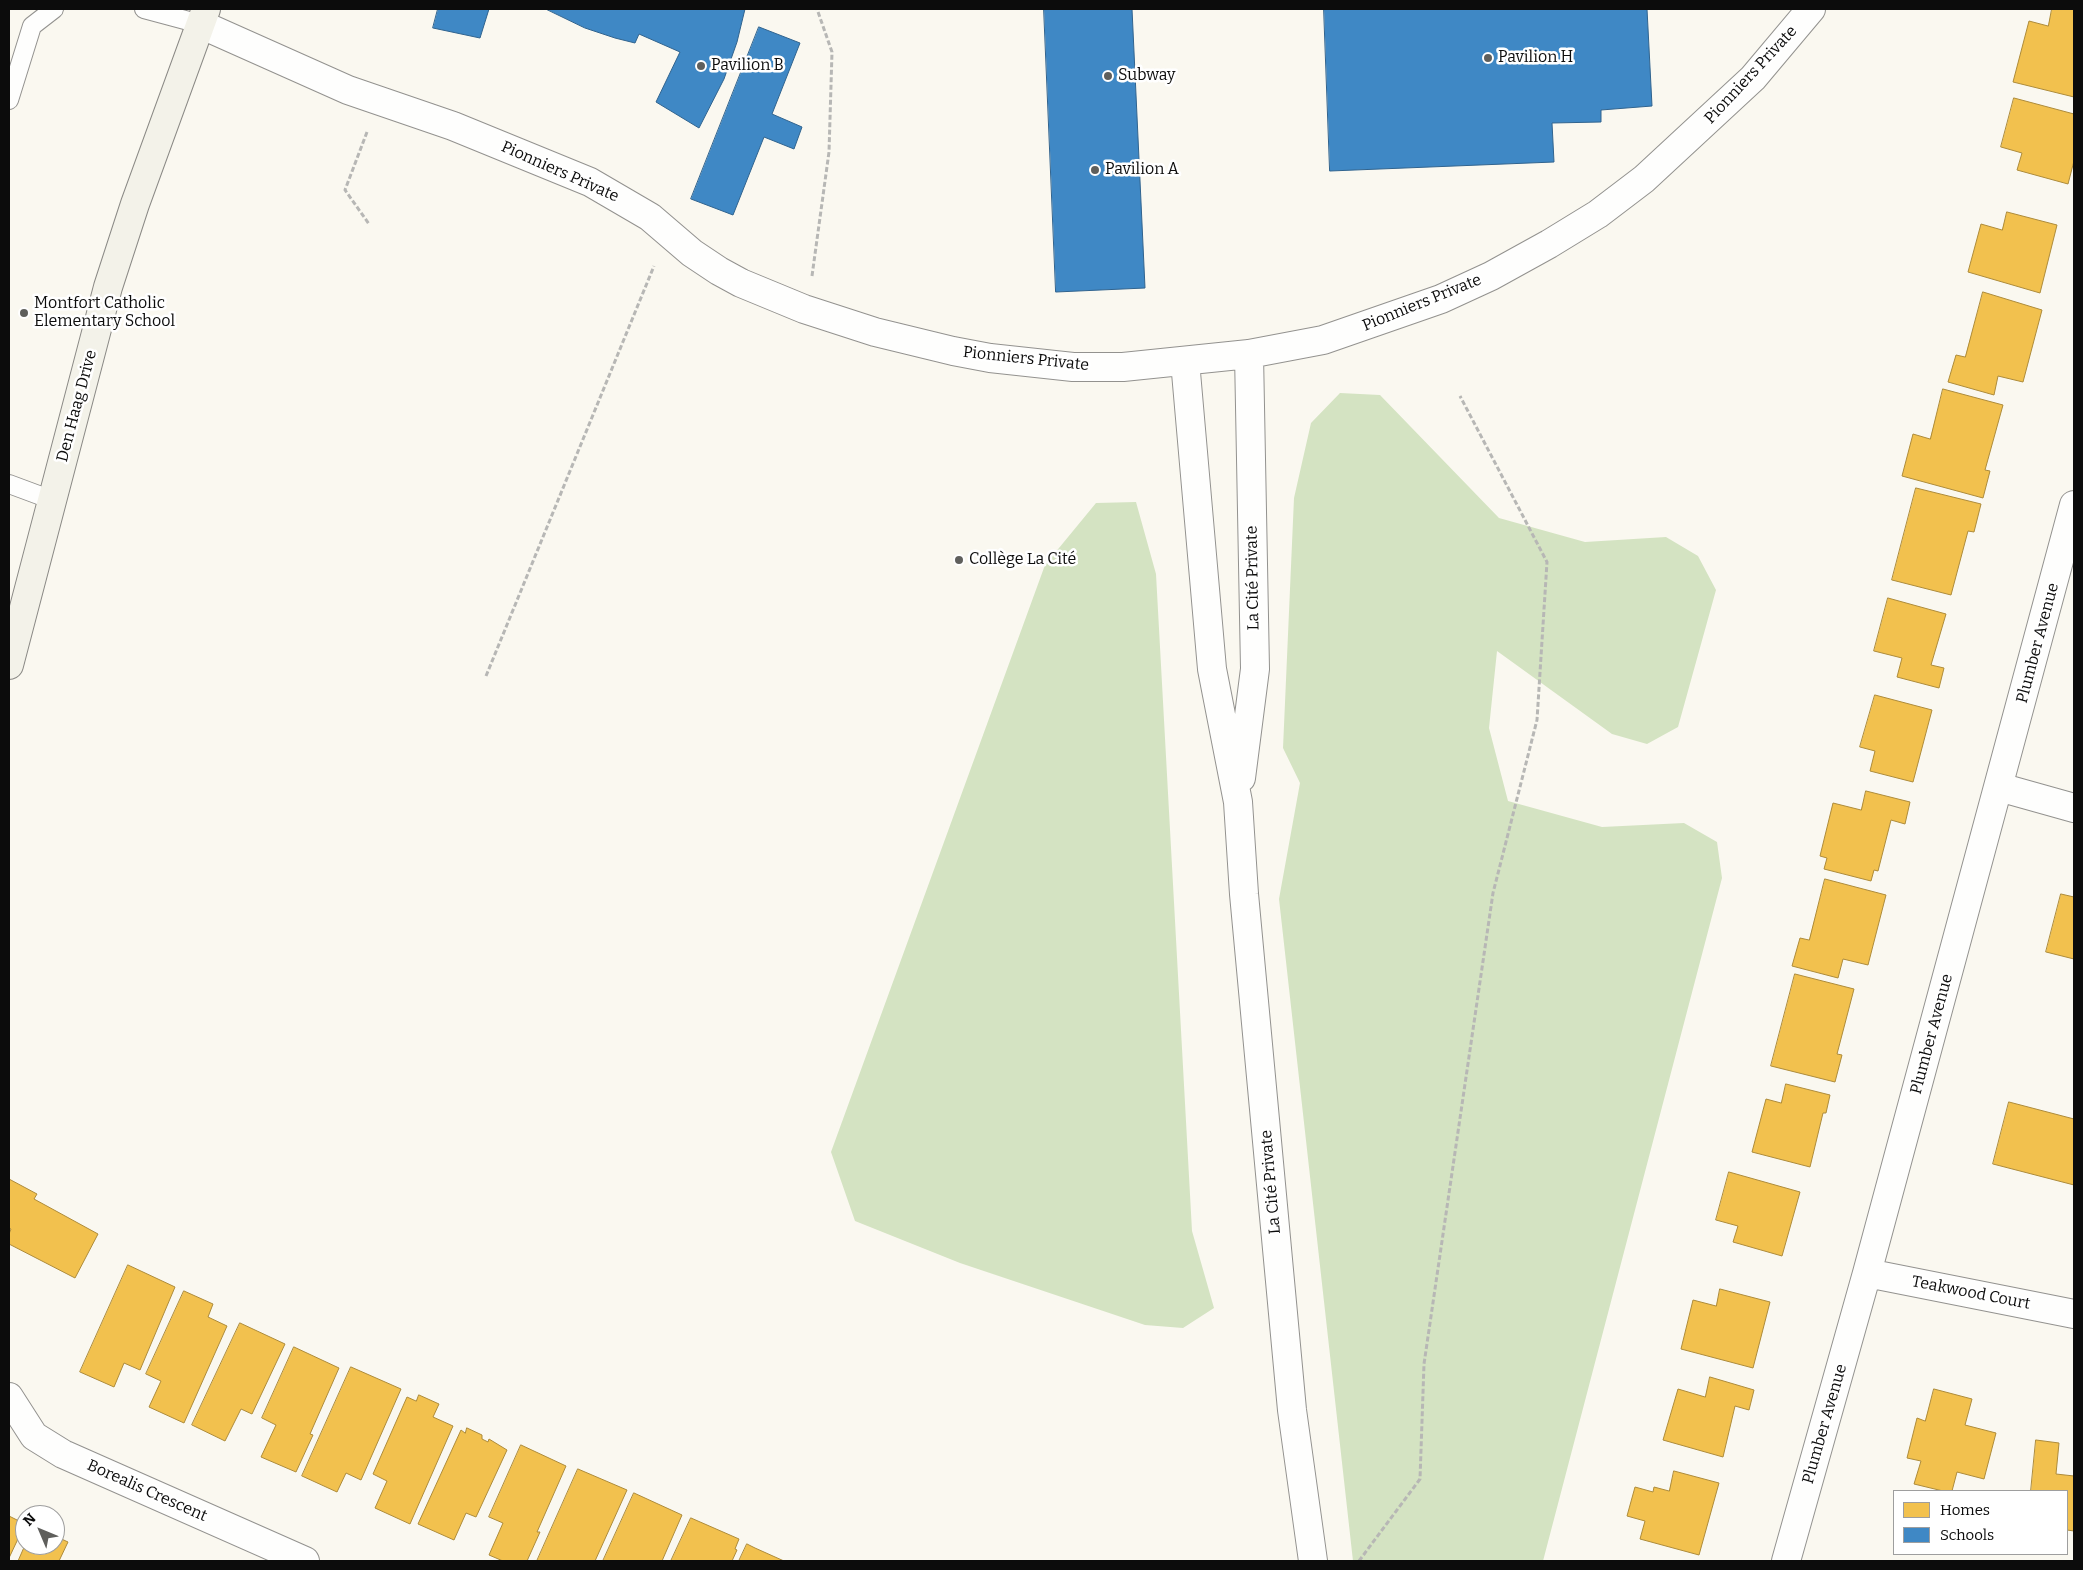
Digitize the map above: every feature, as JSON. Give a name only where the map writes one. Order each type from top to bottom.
[{"type":"street","name":"Pionniers Private","points":[[203,17],[330,83],[461,129],[590,182],[650,217],[692,253],[719,271],[769,295],[836,320],[954,352],[1073,367],[1124,367],[1249,354],[1322,340],[1441,299],[1491,276],[1582,224],[1644,179],[1728,102],[1778,50],[1811,9]]},
{"type":"street","name":"Den Haag Drive","points":[[9,665],[108,287],[122,242],[203,17]]},
{"type":"street","name":"La Cité Private","points":[[1238,802],[1254,669],[1249,354]]},
{"type":"street","name":"La Cité Private","points":[[1186,361],[1212,669],[1238,802],[1244,894],[1292,1410],[1314,1561]]},
{"type":"street","name":"Plumber Avenue","points":[[1786,1561],[1867,1273],[2074,505]]},
{"type":"street","points":[[1999,787],[2074,808]]},
{"type":"street","name":"Teakwood Court","points":[[1867,1273],[2074,1314]]},
{"type":"street","name":"Borealis Crescent","points":[[9,1397],[34,1436],[63,1454],[305,1561]]},
{"type":"lane","points":[[9,100],[32,26],[54,9]]},
{"type":"lane","points":[[144,9],[203,17]]},
{"type":"lane","points":[[9,484],[52,500]]},
{"type":"path","points":[[812,276],[829,152],[832,52],[817,9]]},
{"type":"path","points":[[369,127],[345,190],[369,224]]},
{"type":"path","points":[[486,676],[654,266]]},
{"type":"path","points":[[1358,1561],[1420,1479],[1424,1364],[1493,892],[1537,720],[1547,562],[1460,396]]},
{"type":"green space","points":[[1340,393],[1380,395],[1499,518],[1585,542],[1666,537],[1698,556],[1716,590],[1678,727],[1647,744],[1612,734],[1497,651],[1489,728],[1508,801],[1602,827],[1684,823],[1717,842],[1722,878],[1543,1561],[1353,1561],[1279,899],[1300,783],[1283,748],[1294,498],[1311,423]]},
{"type":"green space","points":[[1136,502],[1156,574],[1192,1231],[1214,1308],[1183,1328],[1145,1325],[960,1263],[855,1221],[831,1152],[1045,565],[1096,503]]},
{"type":"building: Homes","points":[[2052,9],[2074,9],[2074,97],[2013,82],[2029,21],[2048,26]]},
{"type":"building: Homes","points":[[2014,98],[2074,114],[2074,161],[2068,184],[2017,170],[2022,153],[2001,147]]},
{"type":"building: Homes","points":[[2007,212],[2057,225],[2040,293],[1968,272],[1981,224],[2002,230]]},
{"type":"building: Homes","points":[[1983,292],[2042,310],[2023,382],[1998,376],[1994,395],[1948,382],[1956,355],[1965,357]]},
{"type":"building: Homes","points":[[1943,389],[2003,405],[1985,470],[1990,471],[1983,498],[1902,476],[1913,434],[1930,439]]},
{"type":"building: Homes","points":[[1916,488],[1981,504],[1974,532],[1968,531],[1951,595],[1892,580]]},
{"type":"building: Homes","points":[[1888,598],[1946,614],[1931,665],[1944,668],[1939,688],[1897,677],[1902,658],[1874,651]]},
{"type":"building: Homes","points":[[1875,695],[1932,710],[1913,782],[1870,771],[1875,751],[1860,747]]},
{"type":"building: Homes","points":[[1866,791],[1910,802],[1905,824],[1891,820],[1878,871],[1874,870],[1871,881],[1824,869],[1827,858],[1820,856],[1833,803],[1861,810]]},
{"type":"building: Homes","points":[[1825,879],[1886,895],[1868,965],[1843,959],[1838,978],[1792,966],[1800,938],[1809,940]]},
{"type":"building: Homes","points":[[2061,894],[2074,897],[2074,959],[2046,952]]},
{"type":"building: Homes","points":[[1795,974],[1854,989],[1837,1054],[1842,1055],[1835,1082],[1771,1066]]},
{"type":"building: Homes","points":[[1786,1084],[1830,1095],[1826,1113],[1823,1113],[1810,1167],[1752,1152],[1766,1099],[1781,1103]]},
{"type":"building: Homes","points":[[2009,1102],[2074,1119],[2074,1185],[1993,1164]]},
{"type":"building: Homes","points":[[1729,1172],[1800,1192],[1782,1256],[1733,1242],[1738,1226],[1716,1220]]},
{"type":"building: Homes","points":[[9,1179],[37,1194],[34,1199],[98,1234],[75,1278],[9,1244],[11,1229],[9,1228]]},
{"type":"building: Homes","points":[[128,1265],[175,1287],[140,1370],[124,1363],[114,1387],[80,1372]]},
{"type":"building: Homes","points":[[1720,1289],[1770,1302],[1753,1368],[1681,1349],[1693,1300],[1716,1306]]},
{"type":"building: Homes","points":[[184,1291],[213,1304],[208,1317],[227,1326],[184,1423],[149,1407],[161,1381],[146,1374]]},
{"type":"building: Homes","points":[[240,1323],[285,1344],[252,1414],[241,1409],[225,1441],[192,1425]]},
{"type":"building: Homes","points":[[294,1347],[339,1368],[310,1434],[313,1435],[296,1472],[261,1457],[276,1425],[262,1418]]},
{"type":"building: Homes","points":[[351,1367],[401,1389],[361,1480],[346,1473],[337,1492],[302,1476]]},
{"type":"building: Homes","points":[[1710,1377],[1754,1390],[1749,1410],[1735,1406],[1723,1457],[1663,1440],[1678,1389],[1705,1397]]},
{"type":"building: Homes","points":[[1934,1389],[1972,1399],[1965,1425],[1996,1433],[1984,1479],[1957,1472],[1952,1490],[1939,1490],[1914,1484],[1921,1461],[1907,1458],[1917,1418],[1925,1421]]},
{"type":"building: Homes","points":[[419,1395],[439,1404],[433,1417],[453,1426],[410,1524],[375,1508],[387,1481],[373,1474],[407,1397],[416,1401]]},
{"type":"building: Homes","points":[[467,1428],[482,1435],[482,1439],[488,1442],[489,1439],[507,1450],[476,1517],[466,1513],[454,1540],[418,1524],[461,1430],[465,1433]]},
{"type":"building: Homes","points":[[2036,1440],[2059,1443],[2056,1474],[2074,1476],[2074,1531],[2068,1530],[2068,1490],[2031,1490]]},
{"type":"building: Homes","points":[[521,1445],[566,1466],[537,1532],[540,1532],[527,1561],[503,1561],[489,1555],[503,1523],[489,1517]]},
{"type":"building: Homes","points":[[578,1469],[627,1490],[595,1561],[537,1561]]},
{"type":"building: Homes","points":[[1674,1471],[1719,1483],[1699,1555],[1640,1539],[1645,1521],[1627,1516],[1635,1487],[1653,1492],[1654,1487],[1669,1491]]},
{"type":"building: Homes","points":[[634,1493],[682,1515],[662,1561],[603,1561]]},
{"type":"building: Homes","points":[[9,1516],[15,1519],[15,1545],[9,1558]]},
{"type":"building: Homes","points":[[691,1518],[739,1539],[732,1561],[671,1561]]},
{"type":"building: Homes","points":[[747,1544],[755,1548],[784,1561],[739,1561]]},
{"type":"building: Homes","points":[[21,1555],[62,1555],[59,1561],[18,1561]]},
{"type":"building: Schools","points":[[438,9],[489,9],[480,38],[433,28]]},
{"type":"building: Schools","name":"Pavilion B","points":[[546,9],[745,9],[737,42],[724,79],[699,128],[656,102],[680,52],[639,34],[635,43],[615,38],[585,28]]},
{"type":"building: Schools","name":"Pavilion A","points":[[1044,9],[1132,9],[1145,288],[1056,292]]},
{"type":"building: Schools","name":"Pavilion H","points":[[1324,9],[1647,9],[1652,106],[1601,110],[1601,122],[1552,123],[1554,162],[1330,171]]},
{"type":"building: Schools","points":[[759,27],[800,43],[772,114],[802,127],[794,149],[764,137],[733,215],[691,199]]},
{"type":"place","name":"Pavilion H","points":[[1488,58]]},
{"type":"place","name":"Pavilion B","points":[[701,66]]},
{"type":"place","name":"Subway","points":[[1108,76]]},
{"type":"place","name":"Pavilion A","points":[[1095,170]]},
{"type":"place","name":"Montfort Catholic Elementary School","points":[[24,313]]},
{"type":"place","name":"Collège La Cité","points":[[959,560]]}]
